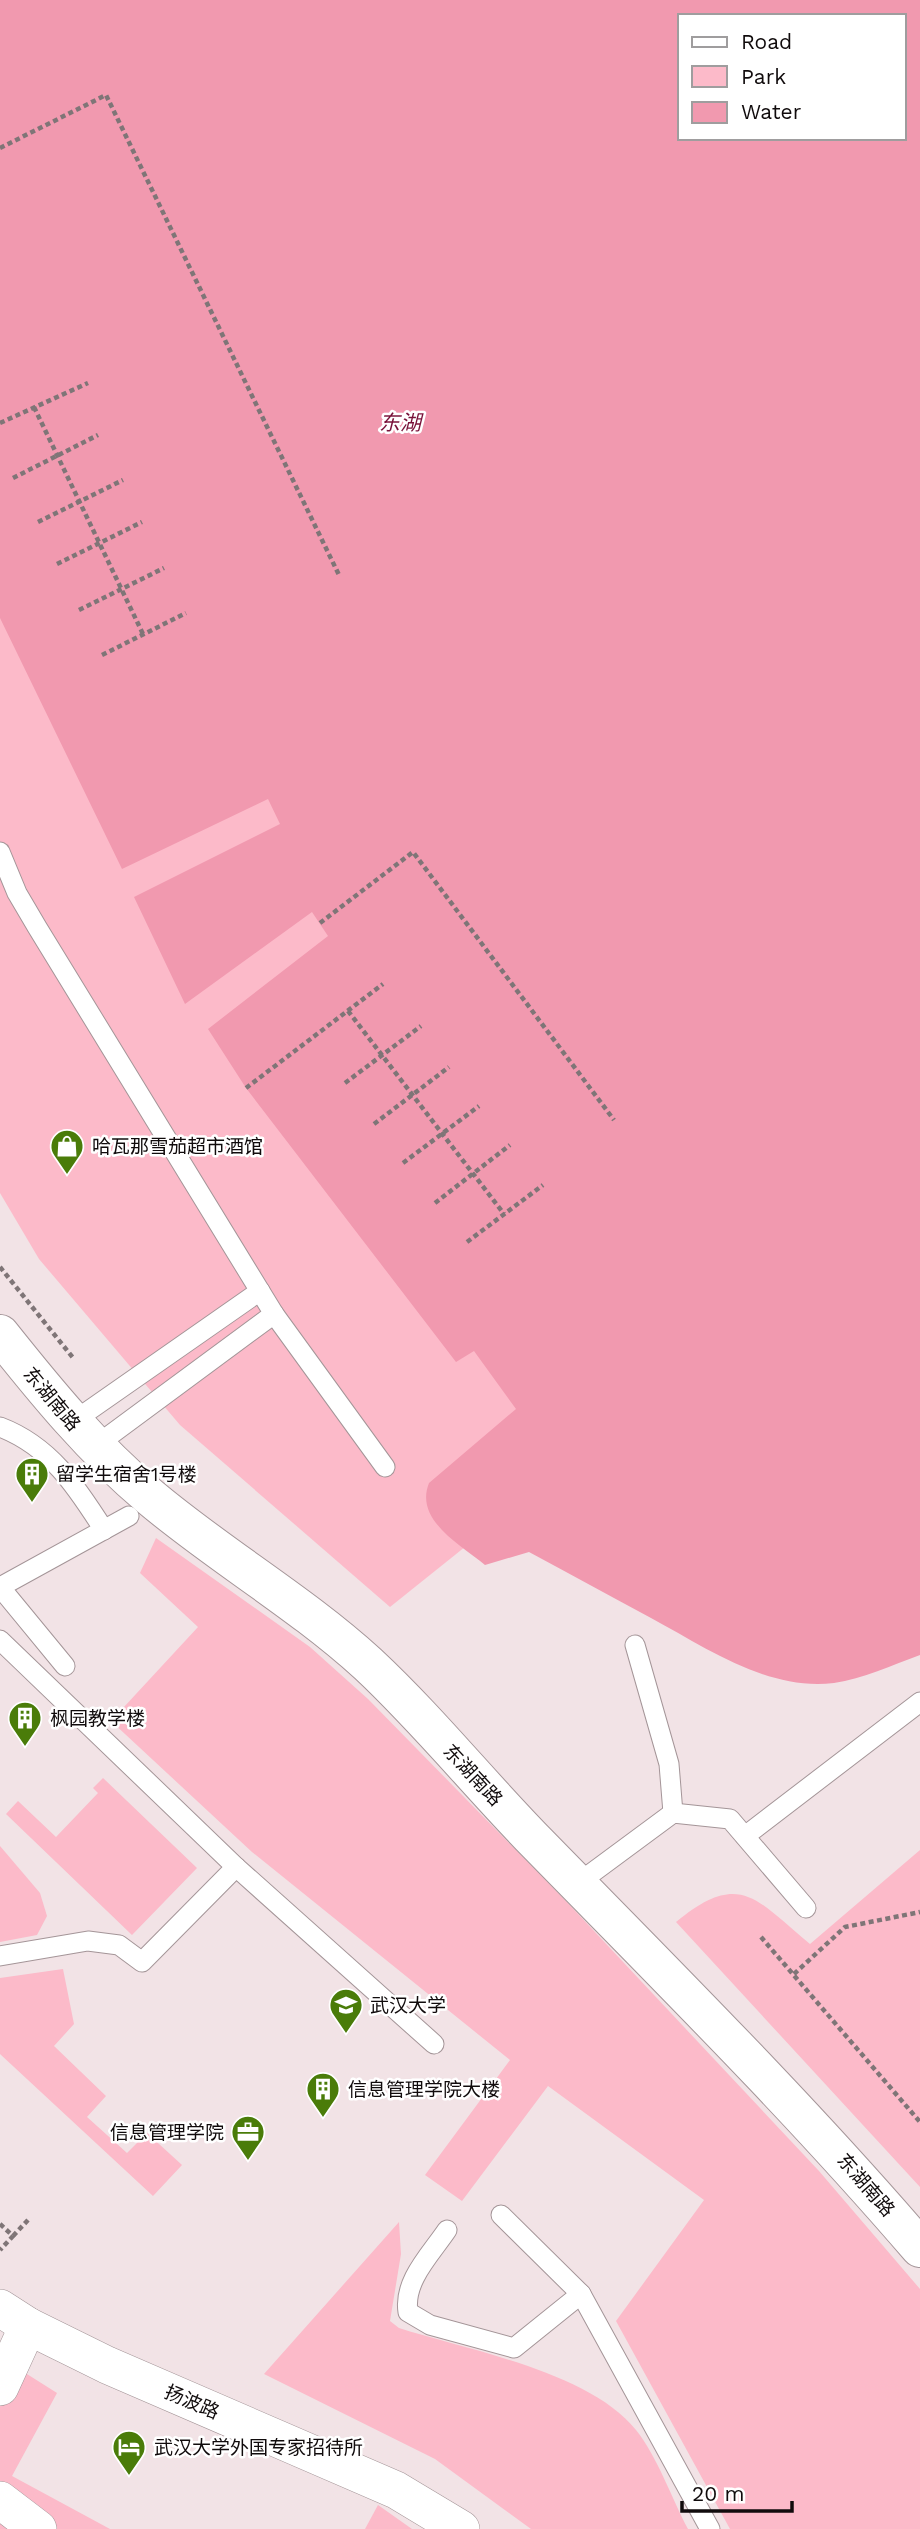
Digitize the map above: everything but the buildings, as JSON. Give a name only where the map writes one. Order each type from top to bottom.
[{"type":"street","name":"东湖南路","points":[[0,1334],[83,1435],[152,1499],[358,1655],[392,1687],[577,1884],[839,2153],[920,2248]]},
{"type":"street","points":[[0,2387],[14,2317]]},
{"type":"street","name":"扬波路","points":[[14,2317],[107,2365],[397,2490],[461,2529]]},
{"type":"street","points":[[0,2500],[38,2529]]},
{"type":"lane","points":[[0,852],[17,893],[37,927],[274,1314],[385,1467]]},
{"type":"lane","points":[[83,1435],[260,1291]]},
{"type":"lane","points":[[83,1435],[274,1314]]},
{"type":"lane","points":[[0,1427],[30,1441],[70,1477],[104,1530]]},
{"type":"lane","points":[[65,1666],[0,1587],[129,1516]]},
{"type":"lane","points":[[0,1640],[236,1867],[433,2044]]},
{"type":"lane","points":[[635,1645],[669,1764],[673,1813]]},
{"type":"lane","points":[[745,1836],[920,1702]]},
{"type":"lane","points":[[577,1884],[673,1813],[730,1818],[806,1908]]},
{"type":"lane","points":[[0,1956],[88,1941],[119,1945],[142,1962],[236,1867]]},
{"type":"lane","points":[[501,2216],[581,2294],[710,2529]]},
{"type":"lane","points":[[447,2230],[413,2280],[409,2291],[408,2312],[430,2325],[514,2348],[581,2294]]},
{"type":"path","points":[[0,148],[106,95],[339,575]]},
{"type":"path","points":[[0,423],[88,383]]},
{"type":"path","points":[[34,407],[97,544],[143,634]]},
{"type":"path","points":[[13,478],[98,435]]},
{"type":"path","points":[[37,522],[123,480]]},
{"type":"path","points":[[57,564],[142,522]]},
{"type":"path","points":[[79,610],[164,568]]},
{"type":"path","points":[[102,655],[186,613]]},
{"type":"path","points":[[320,923],[413,852],[614,1120]]},
{"type":"path","points":[[246,1088],[383,984]]},
{"type":"path","points":[[348,1011],[505,1214]]},
{"type":"path","points":[[345,1083],[421,1026]]},
{"type":"path","points":[[374,1124],[449,1067]]},
{"type":"path","points":[[403,1163],[479,1106]]},
{"type":"path","points":[[435,1203],[510,1145]]},
{"type":"path","points":[[467,1242],[543,1185]]},
{"type":"path","points":[[794,1974],[845,1927],[920,1913]]},
{"type":"path","points":[[761,1937],[920,2122]]},
{"type":"path","points":[[0,2250],[28,2220]]},
{"type":"path","points":[[0,2224],[13,2236]]},
{"type":"green space","points":[[4,0],[777,1297],[390,1607],[180,1425],[39,1259],[0,1193],[0,2]]},
{"type":"green space","points":[[156,1538],[310,1647],[368,1699],[565,1900],[819,2171],[920,2289],[920,2529],[730,2529],[616,2321],[704,2200],[548,2086],[462,2201],[425,2175],[510,2060],[252,1852],[111,1721],[198,1627],[140,1573]]},
{"type":"green space","points":[[103,1778],[197,1868],[132,1935],[6,1814],[18,1801],[56,1837],[98,1793],[93,1788]]},
{"type":"green space","points":[[0,1846],[40,1893],[47,1916],[37,1935],[0,1942]]},
{"type":"green space","points":[[920,1850],[920,2187],[676,1922],[698,1906],[717,1897],[733,1894],[748,1897],[761,1904],[810,1944]]},
{"type":"green space","points":[[63,1969],[74,2024],[54,2046],[106,2096],[87,2117],[127,2153],[147,2133],[182,2165],[153,2196],[0,2054],[0,1978]]},
{"type":"green space","points":[[399,2222],[401,2254],[390,2321],[399,2328],[559,2378],[615,2410],[644,2440],[688,2529],[531,2529],[435,2459],[264,2374]]},
{"type":"green space","points":[[0,2357],[57,2393],[12,2476],[110,2529],[0,2529]]},
{"type":"green space","points":[[378,2505],[412,2529],[365,2529]]},
{"type":"water","name":"东湖","points":[[0,0],[920,0],[920,1655],[867,1675],[834,1683],[809,1684],[761,1674],[716,1654],[529,1552],[485,1565],[442,1530],[428,1509],[426,1496],[429,1483],[516,1409],[474,1351],[456,1362],[246,1088],[208,1029],[328,936],[312,912],[185,1004],[134,897],[280,824],[268,799],[122,869],[0,618]]},
{"type":"place","name":"哈瓦那雪茄超市酒馆","points":[[67,1176]]},
{"type":"place","name":"留学生宿舍1号楼","points":[[32,1504]]},
{"type":"place","name":"枫园教学楼","points":[[25,1748]]},
{"type":"place","name":"武汉大学","points":[[346,2035]]},
{"type":"place","name":"信息管理学院大楼","points":[[323,2119]]},
{"type":"place","name":"信息管理学院","points":[[248,2162]]},
{"type":"place","name":"武汉大学外国专家招待所","points":[[129,2477]]}]
